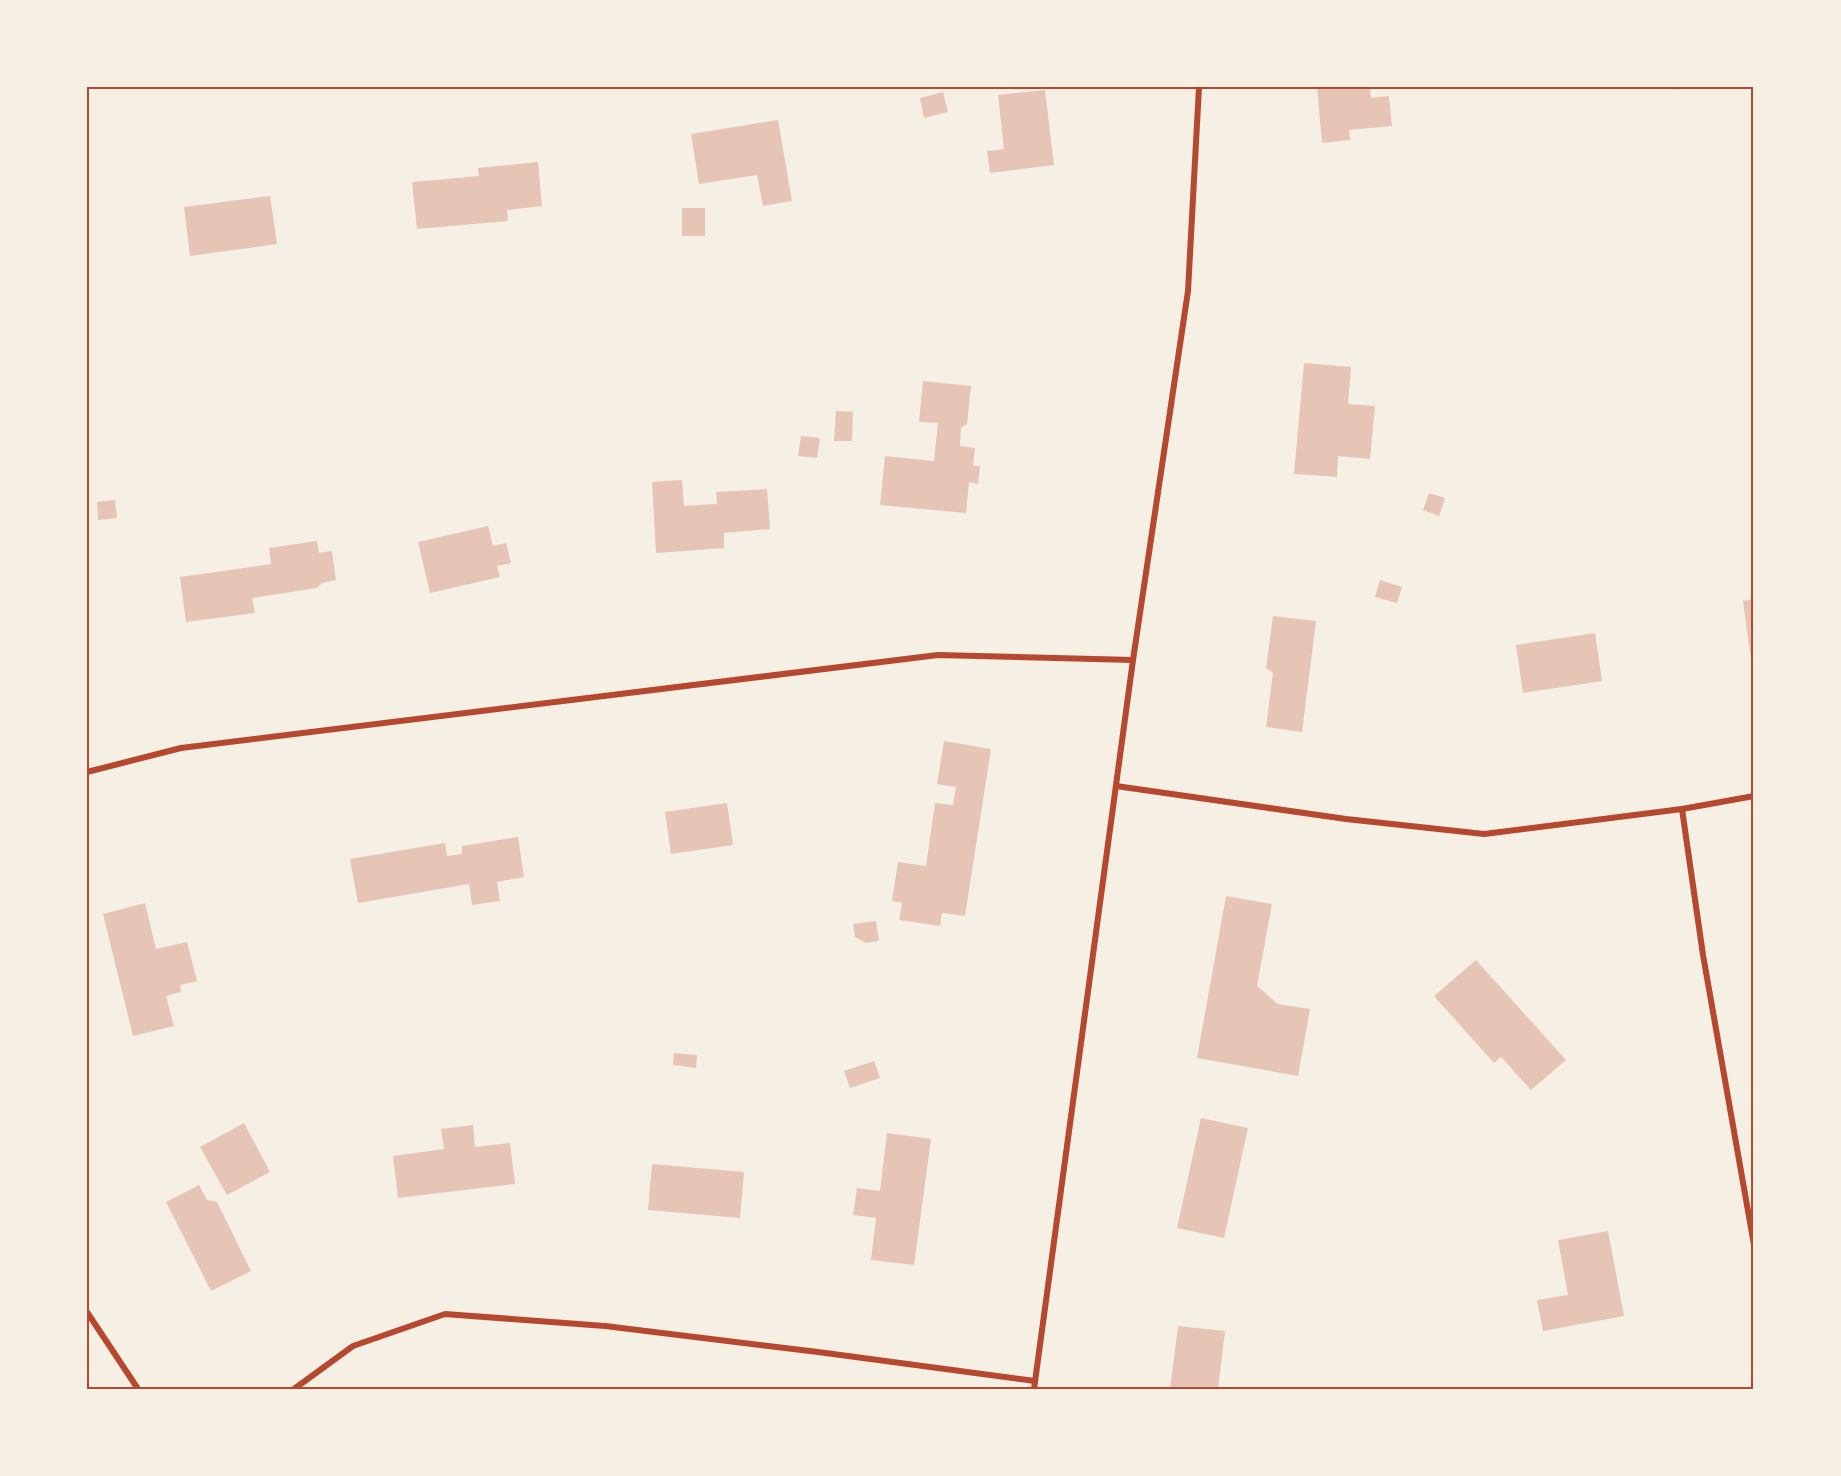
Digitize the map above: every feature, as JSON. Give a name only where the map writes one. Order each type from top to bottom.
[{"type":"street","points":[[1034,1389],[1133,660],[1188,291],[1199,87]]},
{"type":"street","points":[[87,772],[182,748],[938,655],[1133,660]]},
{"type":"street","points":[[1116,786],[1346,819],[1485,834],[1682,809],[1754,796]]},
{"type":"street","points":[[1682,809],[1703,955],[1754,1245]]},
{"type":"street","points":[[87,1312],[138,1389]]},
{"type":"street","points":[[294,1389],[353,1346],[445,1314],[605,1326],[1035,1381]]},
{"type":"building","points":[[1317,87],[1370,87],[1371,98],[1389,96],[1392,126],[1349,130],[1350,140],[1322,143]]},
{"type":"building","points":[[1664,87],[1680,87],[1679,90]]},
{"type":"building","points":[[1045,90],[1054,165],[990,173],[987,151],[1004,149],[998,95]]},
{"type":"building","points":[[943,92],[948,112],[924,118],[920,98]]},
{"type":"building","points":[[778,120],[792,201],[763,206],[757,175],[699,184],[691,134]]},
{"type":"building","points":[[538,162],[542,206],[507,210],[508,221],[417,229],[412,182],[479,176],[478,168]]},
{"type":"building","points":[[270,196],[277,244],[190,256],[184,207]]},
{"type":"building","points":[[682,208],[705,208],[705,236],[682,236]]},
{"type":"building","points":[[1304,363],[1351,367],[1348,404],[1375,406],[1370,459],[1338,456],[1337,477],[1294,474]]},
{"type":"building","points":[[923,381],[971,386],[967,424],[961,428],[960,446],[975,448],[973,466],[980,466],[978,484],[969,482],[966,513],[880,505],[885,456],[934,461],[938,423],[919,422]]},
{"type":"building","points":[[836,411],[853,412],[852,441],[834,441]]},
{"type":"building","points":[[801,436],[820,438],[817,458],[798,456]]},
{"type":"building","points":[[682,480],[684,506],[717,504],[716,492],[767,489],[770,529],[724,533],[724,548],[656,553],[652,482]]},
{"type":"building","points":[[1429,493],[1445,498],[1439,516],[1423,510]]},
{"type":"building","points":[[115,500],[117,518],[98,520],[97,502]]},
{"type":"building","points":[[488,526],[493,546],[506,543],[511,563],[497,566],[500,577],[430,593],[418,542]]},
{"type":"building","points":[[317,541],[319,553],[332,551],[336,580],[322,583],[317,588],[252,598],[255,613],[186,622],[180,577],[271,564],[269,548]]},
{"type":"building","points":[[1380,580],[1402,587],[1397,603],[1375,597]]},
{"type":"building","points":[[1754,599],[1754,653],[1750,653],[1743,601]]},
{"type":"building","points":[[1273,616],[1316,621],[1302,732],[1266,727],[1273,673],[1266,668]]},
{"type":"building","points":[[1595,633],[1602,681],[1523,693],[1516,645]]},
{"type":"building","points":[[944,741],[991,749],[965,916],[942,913],[940,926],[899,920],[902,903],[892,901],[898,862],[926,866],[935,803],[953,805],[956,787],[937,784]]},
{"type":"building","points":[[727,803],[733,845],[671,854],[665,812]]},
{"type":"building","points":[[518,837],[524,877],[497,882],[500,901],[472,905],[469,884],[358,903],[350,859],[445,843],[447,856],[462,854],[462,846]]},
{"type":"building","points":[[1226,896],[1272,904],[1257,986],[1278,1004],[1310,1009],[1298,1076],[1197,1058]]},
{"type":"building","points":[[145,903],[156,949],[187,942],[197,981],[180,985],[181,992],[166,996],[174,1026],[133,1036],[103,914]]},
{"type":"building","points":[[876,921],[879,941],[866,943],[855,937],[853,924]]},
{"type":"building","points":[[1476,960],[1566,1060],[1531,1090],[1501,1057],[1494,1063],[1434,996]]},
{"type":"building","points":[[674,1053],[697,1055],[696,1068],[673,1065]]},
{"type":"building","points":[[874,1061],[880,1078],[850,1088],[844,1071]]},
{"type":"building","points":[[1201,1118],[1248,1128],[1224,1238],[1177,1228]]},
{"type":"building","points":[[244,1123],[270,1172],[227,1195],[200,1147]]},
{"type":"building","points":[[473,1125],[475,1147],[510,1143],[515,1184],[398,1198],[393,1156],[444,1149],[441,1129]]},
{"type":"building","points":[[887,1133],[931,1139],[914,1265],[871,1260],[876,1218],[853,1215],[857,1188],[880,1191]]},
{"type":"building","points":[[652,1164],[744,1172],[740,1218],[648,1210]]},
{"type":"building","points":[[199,1185],[207,1200],[217,1202],[251,1271],[211,1291],[166,1202]]},
{"type":"building","points":[[1608,1231],[1624,1316],[1543,1331],[1537,1300],[1568,1295],[1558,1240]]},
{"type":"building","points":[[1178,1326],[1225,1331],[1218,1389],[1170,1389]]}]
